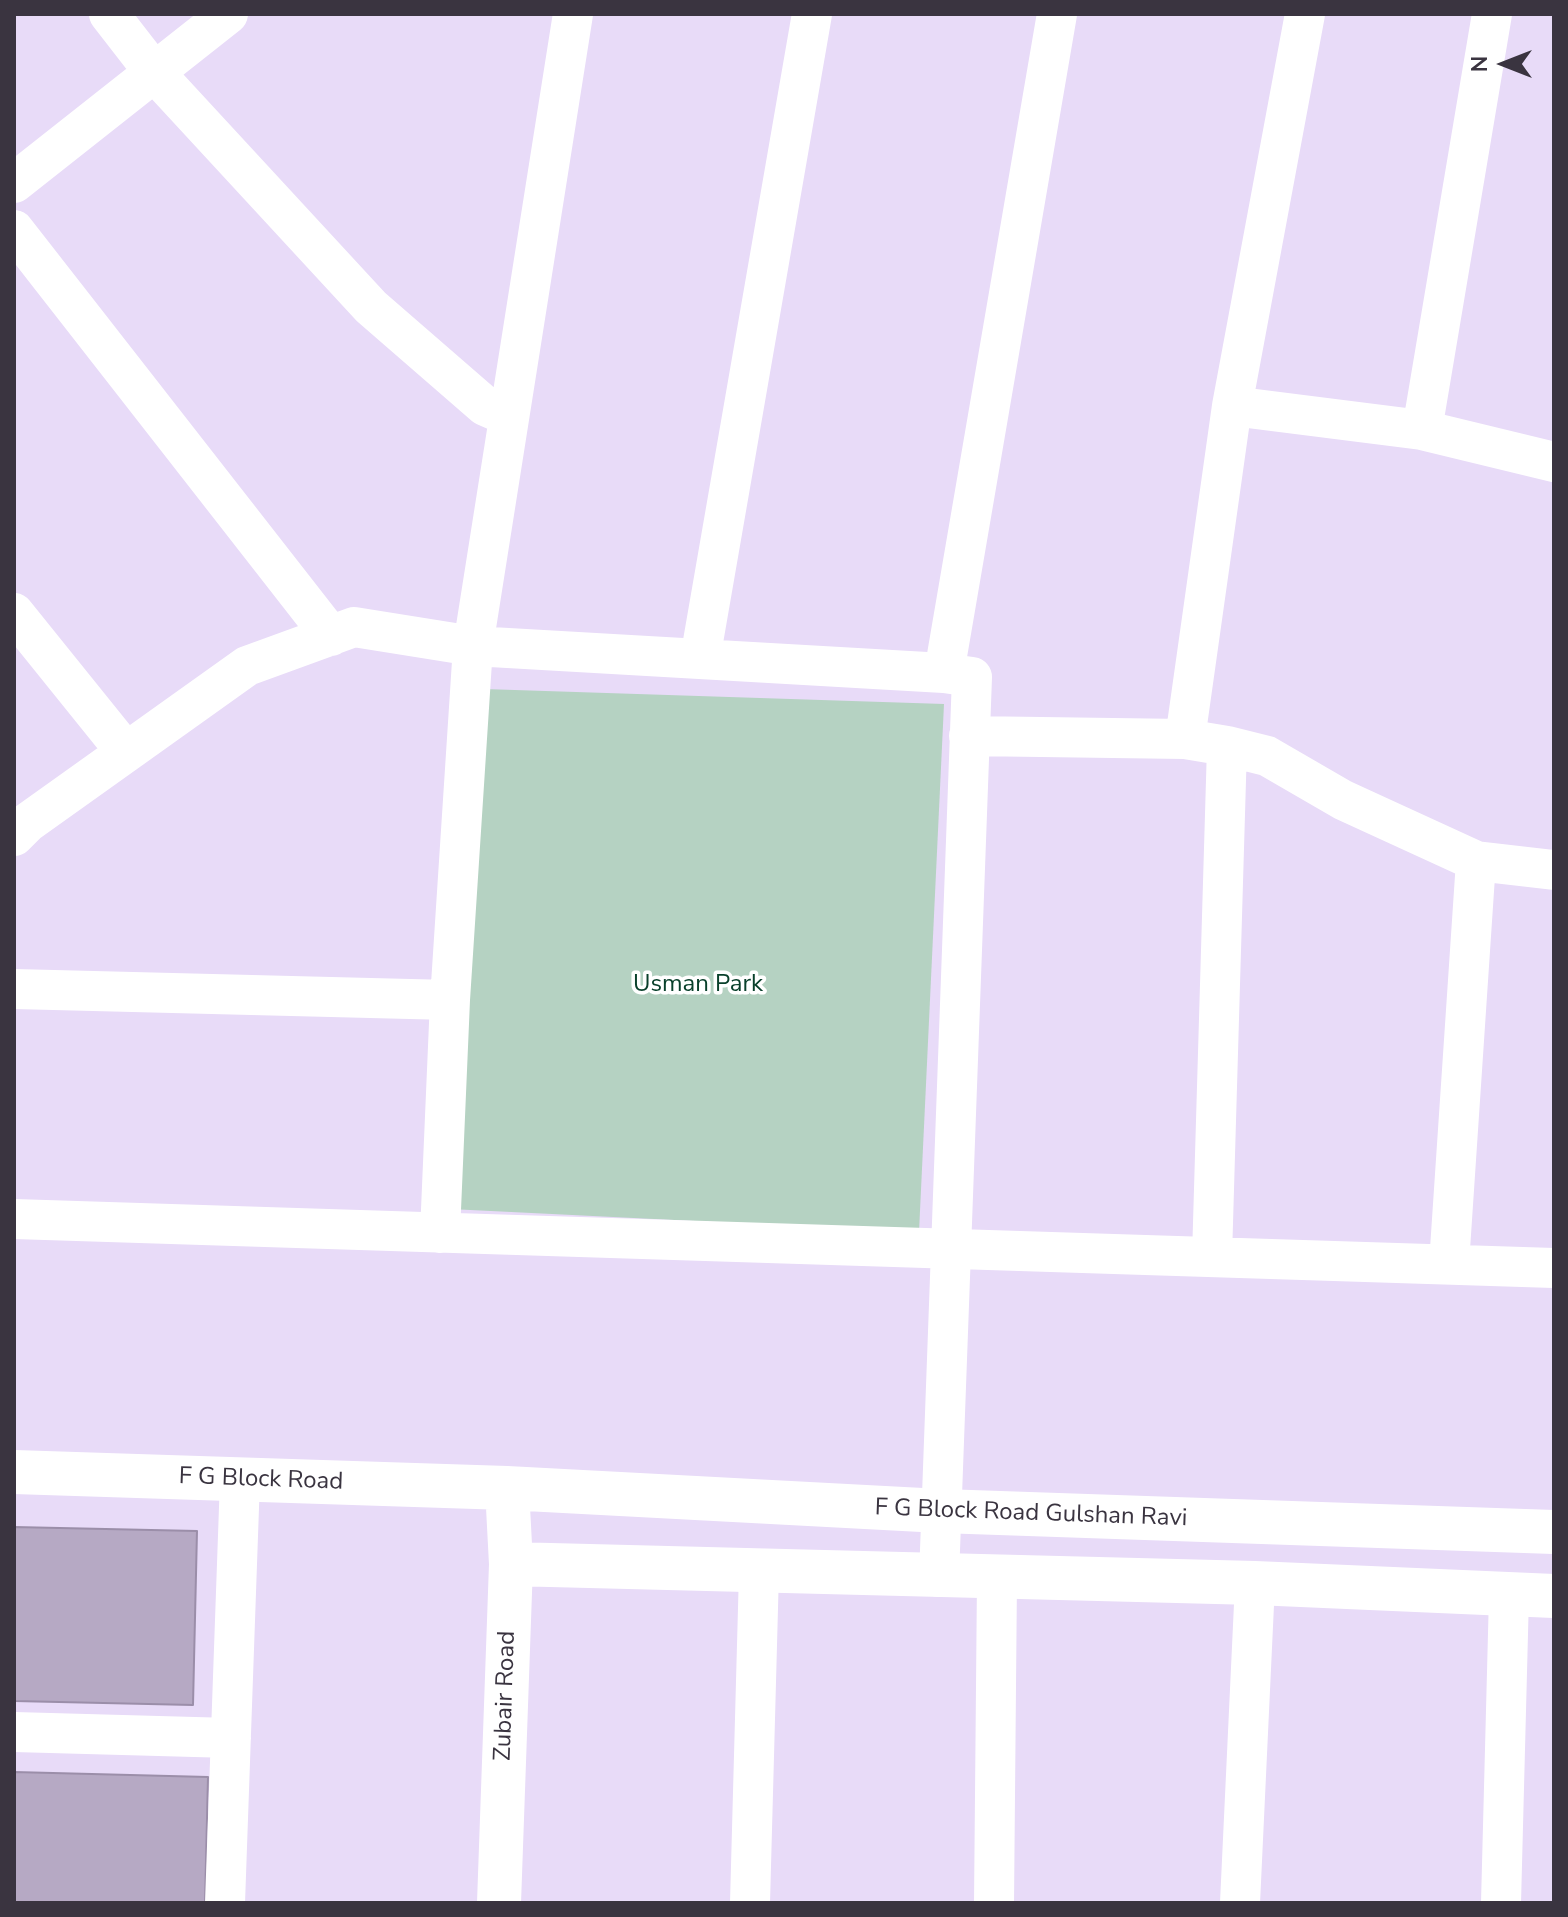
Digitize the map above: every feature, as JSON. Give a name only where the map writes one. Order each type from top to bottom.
[{"type":"street","points":[[109,14],[154,72],[371,307],[485,406],[508,416]]},
{"type":"street","points":[[14,183],[228,14]]},
{"type":"street","points":[[440,1233],[450,1000],[473,646],[573,14]]},
{"type":"street","points":[[700,659],[812,14]]},
{"type":"street","points":[[944,673],[1057,14]]},
{"type":"street","points":[[1185,739],[1232,406],[1305,14]]},
{"type":"street","points":[[1422,430],[1492,14]]},
{"type":"street","points":[[14,230],[331,636]]},
{"type":"street","points":[[1232,406],[1422,430],[1552,454]]},
{"type":"street","points":[[14,613],[126,752]]},
{"type":"street","points":[[14,836],[27,823],[247,666],[354,627],[473,646],[972,677],[939,1577]]},
{"type":"street","points":[[969,736],[1185,739],[1227,746],[1267,756],[1343,800],[1476,861],[1554,870]]},
{"type":"street","points":[[1212,1257],[1227,746]]},
{"type":"street","points":[[1449,1264],[1476,861]]},
{"type":"street","points":[[14,989],[450,1000]]},
{"type":"street","points":[[14,1219],[1554,1268]]},
{"type":"street","name":"F G Block Road","points":[[14,1472],[507,1488]]},
{"type":"street","points":[[225,1903],[240,1479]]},
{"type":"street","name":"F G Block Road Gulshan Ravi","points":[[507,1488],[941,1511],[1554,1532]]},
{"type":"street","name":"Zubair Road","points":[[499,1903],[511,1564],[507,1488]]},
{"type":"street","points":[[511,1564],[1255,1583],[1554,1596]]},
{"type":"street","points":[[750,1903],[759,1571]]},
{"type":"street","points":[[994,1903],[997,1578]]},
{"type":"street","points":[[1240,1903],[1255,1583]]},
{"type":"street","points":[[1501,1903],[1509,1595]]},
{"type":"street","points":[[14,1732],[231,1738]]},
{"type":"green space","name":"Usman Park","points":[[484,689],[944,704],[919,1232],[450,1209]]},
{"type":"building","points":[[14,1527],[197,1531],[193,1705],[14,1701]]},
{"type":"building","points":[[14,1772],[208,1777],[205,1903],[14,1903]]}]
